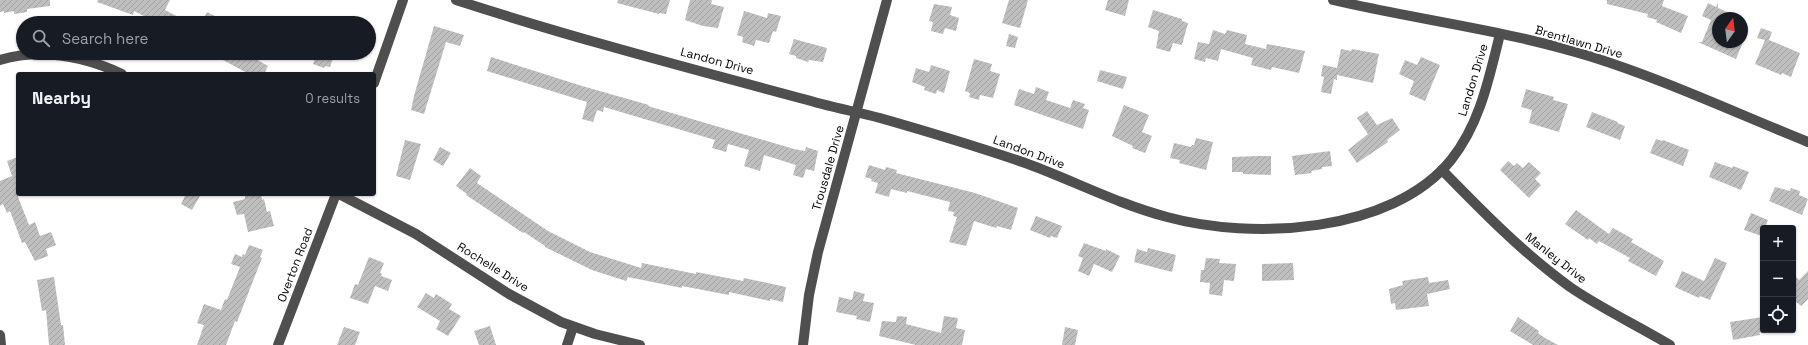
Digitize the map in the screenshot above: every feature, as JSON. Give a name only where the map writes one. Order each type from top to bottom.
[{"type":"street","points":[[376,78],[403,0]]},
{"type":"street","name":"Landon Drive","points":[[456,0],[543,27],[857,112],[1024,163],[1108,198],[1149,212],[1187,222],[1217,227],[1283,228],[1326,223],[1362,216],[1398,201],[1427,184],[1442,170],[1465,140],[1476,118],[1500,34]]},
{"type":"street","name":"Trousdale Drive","points":[[803,345],[814,270],[887,0]]},
{"type":"street","name":"Brentlawn Drive","points":[[1332,0],[1500,34],[1560,48],[1613,64],[1808,142]]},
{"type":"street","points":[[0,60],[16,58]]},
{"type":"street","points":[[89,60],[117,72]]},
{"type":"street","name":"Manley Drive","points":[[1442,170],[1508,235],[1557,277],[1596,303],[1670,345]]},
{"type":"street","name":"Overton Road","points":[[278,345],[336,196]]},
{"type":"street","name":"Rochelle Drive","points":[[341,196],[416,234],[509,294],[560,322],[573,327],[640,345]]},
{"type":"street","points":[[567,345],[573,327]]},
{"type":"street","points":[[0,335],[1,345]]},
{"type":"building","points":[[0,0],[50,0],[50,6],[27,9],[27,12],[14,14],[14,11],[4,13],[4,11],[0,12]]},
{"type":"building","points":[[98,0],[170,0],[165,10],[177,16],[144,16],[134,11],[133,15],[97,2]]},
{"type":"building","points":[[618,0],[670,0],[666,14],[659,14],[617,3]]},
{"type":"building","points":[[690,0],[712,0],[711,4],[724,7],[718,28],[703,26],[685,20]]},
{"type":"building","points":[[1009,0],[1028,0],[1020,28],[1002,23]]},
{"type":"building","points":[[1108,0],[1129,0],[1125,16],[1105,10]]},
{"type":"building","points":[[1607,0],[1664,0],[1662,6],[1688,16],[1681,33],[1656,22],[1657,20],[1647,17],[1648,14],[1607,4]]},
{"type":"building","points":[[1708,3],[1716,7],[1718,3],[1718,8],[1727,12],[1712,12],[1712,48],[1741,48],[1736,59],[1698,42],[1702,42],[1711,20],[1702,16]]},
{"type":"building","points":[[934,4],[952,7],[950,15],[959,18],[956,31],[945,28],[943,34],[931,31],[933,22],[929,21]]},
{"type":"building","points":[[1153,10],[1182,19],[1182,21],[1188,23],[1182,45],[1173,43],[1170,52],[1156,48],[1159,31],[1148,27]]},
{"type":"building","points":[[744,11],[767,18],[768,13],[781,16],[776,32],[773,31],[769,43],[756,40],[754,46],[742,42],[743,37],[737,35]]},
{"type":"building","points":[[207,12],[215,16],[205,16]]},
{"type":"building","points":[[434,26],[464,35],[460,46],[446,42],[424,114],[411,110]]},
{"type":"building","points":[[1761,28],[1772,32],[1769,40],[1800,53],[1791,77],[1782,73],[1781,75],[1755,64],[1765,40],[1757,38]]},
{"type":"building","points":[[1213,30],[1225,34],[1227,30],[1247,35],[1245,44],[1266,49],[1267,44],[1305,51],[1299,73],[1272,67],[1271,70],[1251,65],[1253,58],[1221,49],[1218,61],[1206,58],[1205,62],[1194,59],[1198,42],[1209,44]]},
{"type":"building","points":[[1009,34],[1018,37],[1015,48],[1006,46]]},
{"type":"building","points":[[794,39],[827,48],[823,62],[809,60],[808,62],[789,54]]},
{"type":"building","points":[[1341,49],[1351,51],[1352,49],[1379,54],[1373,83],[1337,75],[1337,80],[1334,79],[1331,94],[1321,92],[1324,77],[1321,76],[1323,65],[1337,68]]},
{"type":"building","points":[[491,57],[582,86],[794,149],[805,151],[806,147],[818,151],[814,171],[806,169],[803,178],[793,175],[796,165],[764,155],[760,171],[744,166],[749,150],[728,144],[726,152],[712,148],[715,140],[604,107],[603,112],[597,110],[593,122],[582,119],[587,102],[487,71]]},
{"type":"building","points":[[1421,57],[1440,65],[1425,101],[1409,94],[1414,81],[1399,74],[1405,60],[1417,65]]},
{"type":"building","points":[[974,59],[992,64],[990,71],[1000,74],[993,98],[980,95],[979,100],[969,97],[970,93],[965,91]]},
{"type":"building","points":[[223,60],[257,60],[268,66],[265,72],[245,72]]},
{"type":"building","points":[[314,60],[332,60],[330,67],[325,66],[324,68],[313,64]]},
{"type":"building","points":[[931,65],[950,71],[944,93],[937,90],[936,94],[924,90],[925,87],[912,82],[916,68],[929,72]]},
{"type":"building","points":[[1100,70],[1127,77],[1123,89],[1097,81]]},
{"type":"building","points":[[1036,87],[1049,92],[1046,100],[1070,108],[1073,100],[1085,104],[1083,108],[1089,110],[1083,129],[1014,105],[1019,89],[1034,94]]},
{"type":"building","points":[[1526,89],[1554,97],[1553,100],[1568,104],[1559,132],[1529,123],[1532,110],[1521,107]]},
{"type":"building","points":[[1124,105],[1149,115],[1142,132],[1152,136],[1145,153],[1132,148],[1133,146],[1112,136]]},
{"type":"building","points":[[1367,111],[1377,125],[1392,118],[1400,130],[1387,140],[1388,142],[1357,163],[1348,150],[1368,134],[1357,118]]},
{"type":"building","points":[[1592,112],[1625,126],[1620,140],[1586,127]]},
{"type":"building","points":[[1196,138],[1213,142],[1206,170],[1179,163],[1180,160],[1170,158],[1174,143],[1191,147],[1194,145]]},
{"type":"building","points":[[1656,139],[1663,140],[1689,150],[1683,166],[1650,153]]},
{"type":"building","points":[[405,140],[421,144],[410,180],[396,176]]},
{"type":"building","points":[[440,147],[451,153],[443,166],[433,160]]},
{"type":"building","points":[[1330,151],[1332,166],[1322,167],[1322,169],[1311,171],[1312,173],[1295,175],[1292,156]]},
{"type":"building","points":[[1271,156],[1271,175],[1232,172],[1232,157]]},
{"type":"building","points":[[16,158],[16,196],[18,196],[29,225],[35,222],[40,236],[51,232],[56,245],[46,249],[48,256],[35,261],[25,242],[22,243],[10,211],[7,213],[3,204],[0,206],[0,181],[12,176],[7,161]]},
{"type":"building","points":[[1508,161],[1514,166],[1517,163],[1523,168],[1529,162],[1541,173],[1535,179],[1541,185],[1529,198],[1500,170]]},
{"type":"building","points":[[1715,162],[1732,168],[1733,166],[1749,172],[1741,190],[1709,177]]},
{"type":"building","points":[[869,165],[885,170],[886,167],[897,170],[896,173],[975,193],[1018,208],[1011,230],[997,226],[996,228],[974,221],[966,246],[949,242],[957,217],[953,216],[954,212],[948,211],[950,202],[907,191],[907,193],[891,189],[889,197],[875,193],[878,183],[865,177]]},
{"type":"building","points":[[470,168],[481,176],[477,183],[548,231],[590,252],[641,268],[642,263],[696,274],[696,272],[743,281],[744,278],[786,287],[783,302],[770,299],[770,301],[729,292],[729,295],[682,286],[682,288],[628,277],[626,281],[592,270],[545,247],[466,195],[467,194],[456,186]]},
{"type":"building","points":[[1775,187],[1790,191],[1791,188],[1800,191],[1799,195],[1808,199],[1802,215],[1769,201]]},
{"type":"building","points":[[185,196],[200,196],[192,210],[181,204]]},
{"type":"building","points":[[245,196],[261,196],[262,200],[264,199],[267,212],[270,211],[274,226],[248,232],[244,214],[237,215],[233,202],[245,199]]},
{"type":"building","points":[[1576,210],[1609,234],[1613,228],[1633,239],[1631,242],[1664,261],[1656,276],[1628,261],[1630,258],[1599,241],[1597,244],[1589,238],[1588,240],[1565,224]]},
{"type":"building","points":[[1751,213],[1768,220],[1766,225],[1760,225],[1760,235],[1744,230]]},
{"type":"building","points":[[1036,216],[1062,226],[1057,238],[1051,236],[1050,238],[1030,230]]},
{"type":"building","points":[[1084,243],[1106,251],[1106,249],[1120,256],[1112,272],[1094,264],[1089,276],[1078,271],[1083,258],[1078,256]]},
{"type":"building","points":[[249,245],[263,250],[260,257],[262,258],[237,322],[235,321],[226,345],[197,345],[204,325],[197,323],[204,304],[221,310],[225,299],[227,300],[240,267],[231,264],[235,254],[242,257],[243,254],[245,255]]},
{"type":"building","points":[[1148,248],[1176,255],[1172,272],[1134,262],[1137,249],[1147,252]]},
{"type":"building","points":[[369,257],[384,263],[380,273],[382,274],[381,276],[392,280],[388,291],[375,286],[368,304],[350,298],[355,284],[358,285]]},
{"type":"building","points":[[1206,258],[1220,259],[1219,263],[1236,264],[1234,281],[1224,280],[1222,296],[1209,294],[1210,283],[1200,282],[1201,270],[1204,270]]},
{"type":"building","points":[[1715,258],[1727,263],[1710,300],[1700,296],[1699,298],[1675,287],[1682,271],[1704,281]]},
{"type":"building","points":[[1293,263],[1294,280],[1262,281],[1262,264]]},
{"type":"building","points":[[1808,271],[1808,299],[1801,306],[1796,302],[1796,277],[1799,280]]},
{"type":"building","points":[[54,277],[61,325],[63,325],[65,345],[49,345],[46,310],[42,311],[37,280]]},
{"type":"building","points":[[1428,277],[1429,283],[1448,280],[1450,289],[1427,294],[1429,306],[1396,310],[1395,303],[1391,304],[1389,289],[1403,285],[1402,281]]},
{"type":"building","points":[[854,291],[865,294],[863,301],[874,303],[870,322],[856,319],[857,316],[836,312],[839,297],[852,300]]},
{"type":"building","points":[[426,293],[434,298],[436,294],[452,304],[449,309],[461,316],[448,336],[436,329],[440,321],[417,307]]},
{"type":"building","points":[[897,316],[907,317],[906,324],[941,333],[944,316],[958,318],[956,328],[965,330],[962,345],[916,345],[879,336],[882,321],[896,322]]},
{"type":"building","points":[[1518,317],[1539,331],[1538,333],[1545,338],[1558,345],[1533,345],[1510,331]]},
{"type":"building","points":[[1760,317],[1760,335],[1733,340],[1730,322]]},
{"type":"building","points":[[490,326],[496,345],[479,345],[474,331]]},
{"type":"building","points":[[344,327],[360,332],[355,345],[337,345]]},
{"type":"building","points":[[1065,327],[1078,330],[1075,345],[1062,345]]}]
